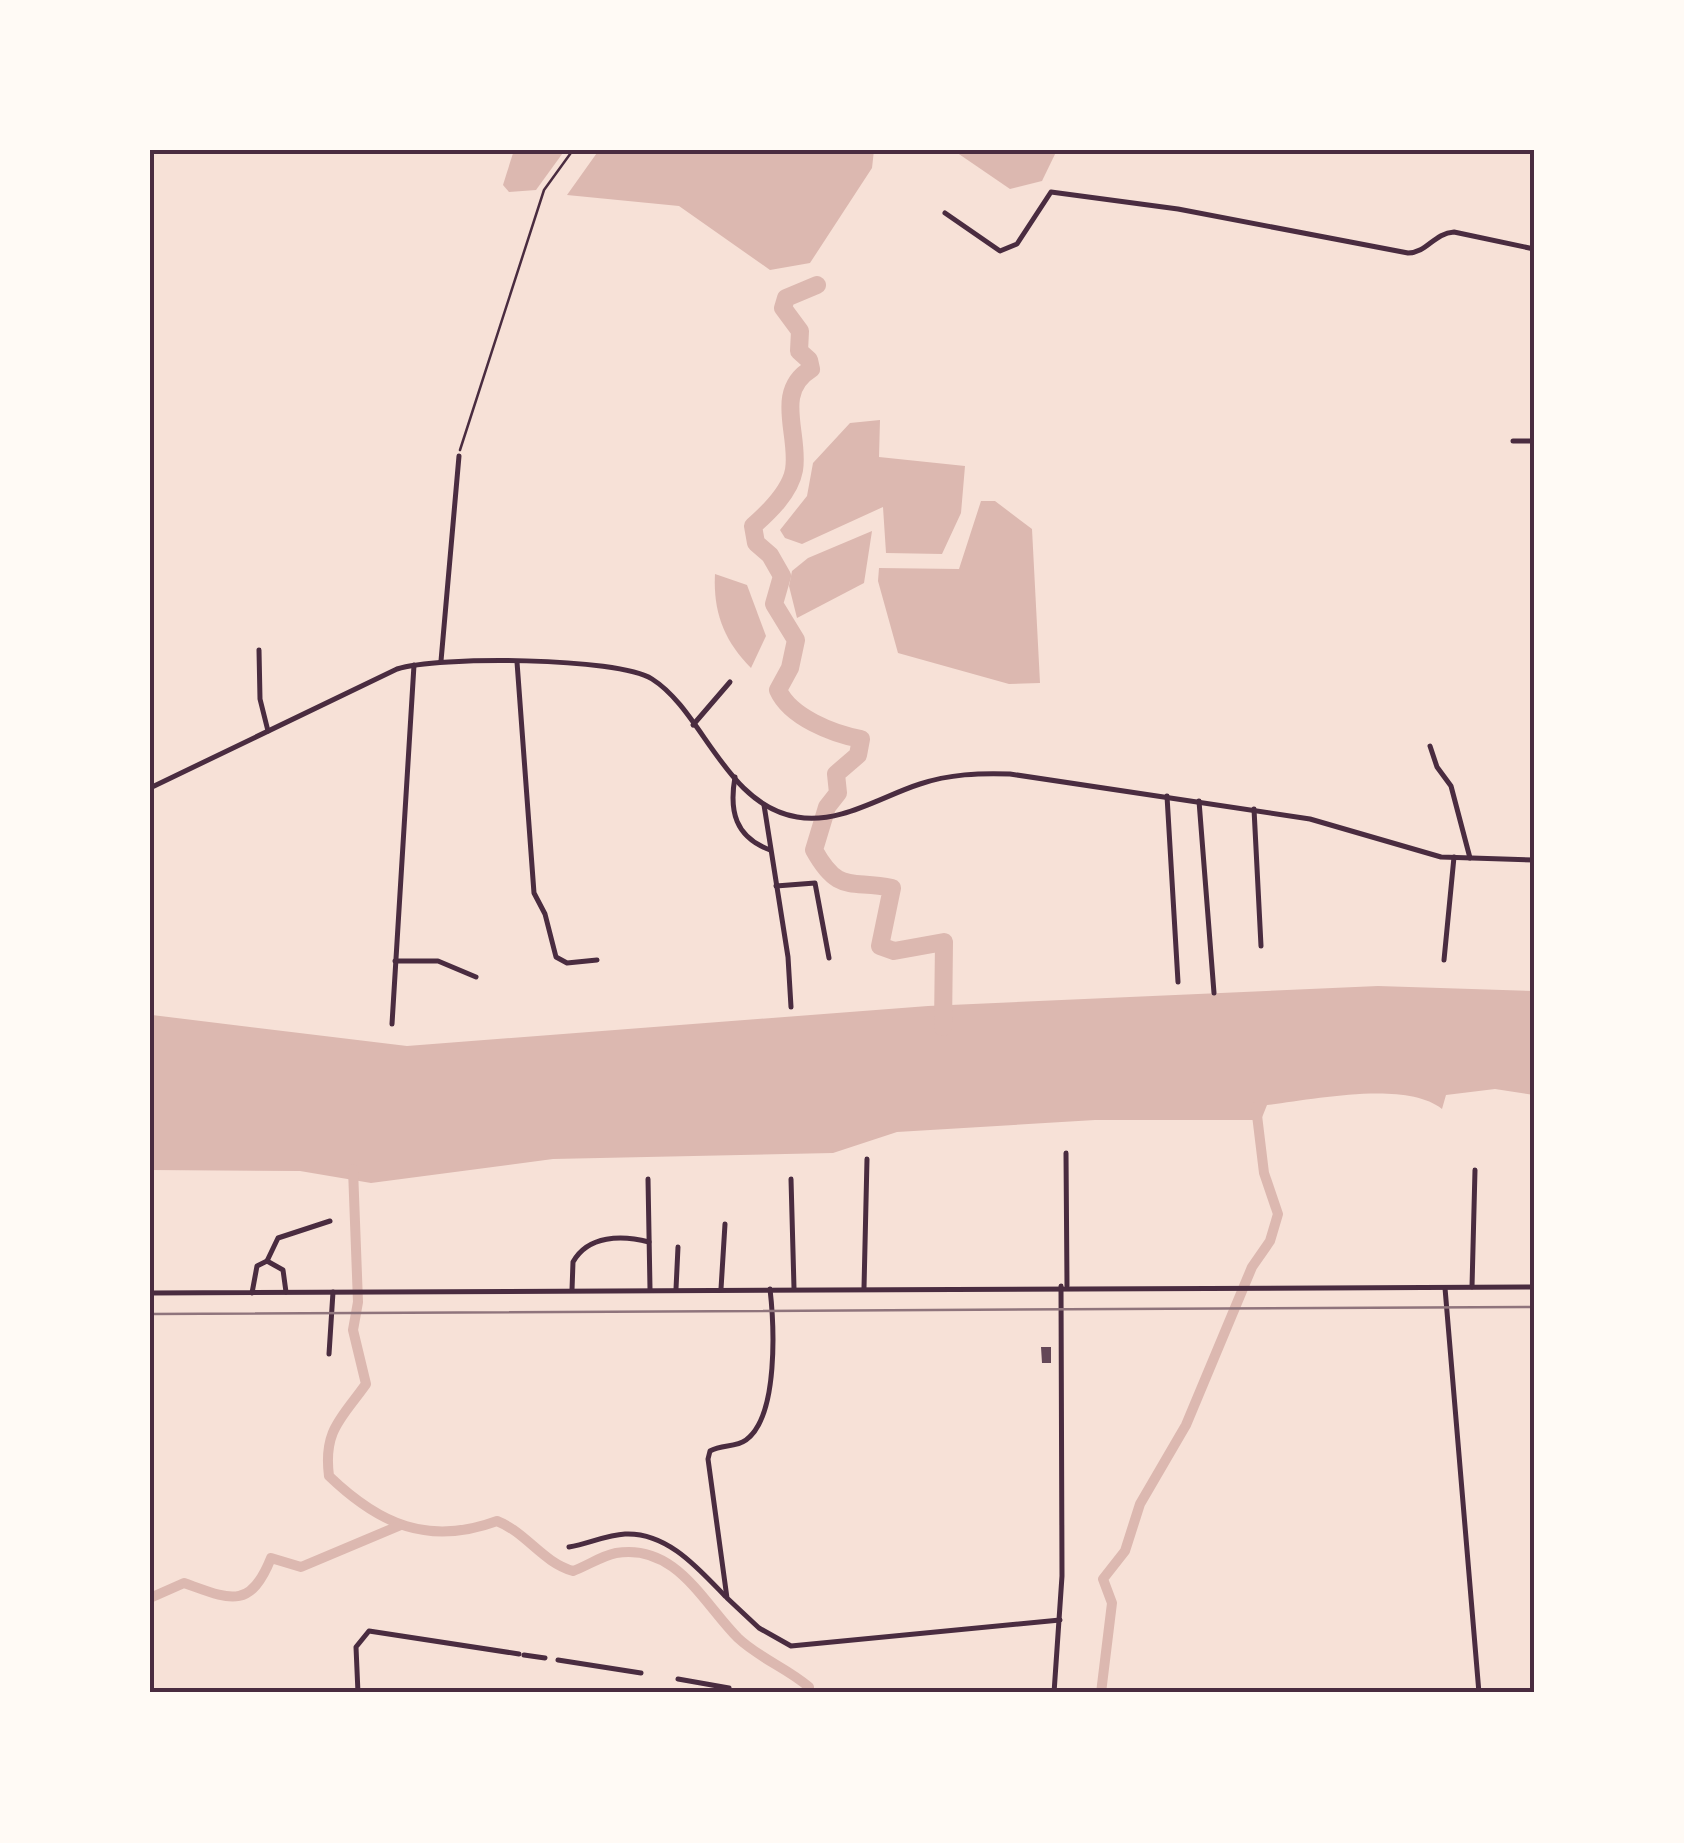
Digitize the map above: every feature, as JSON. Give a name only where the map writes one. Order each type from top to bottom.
[{"type":"street","points":[[945,213],[1000,251],[1016,244],[1051,192],[1178,210],[1408,254],[1417,253],[1443,232],[1534,249]]},
{"type":"street","points":[[1513,441],[1534,442]]},
{"type":"street","points":[[441,661],[459,456]]},
{"type":"street","points":[[259,650],[258,686],[268,731]]},
{"type":"street","points":[[518,662],[534,893],[546,914],[556,957],[568,963],[597,960]]},
{"type":"street","points":[[150,788],[414,664],[518,662],[640,673],[663,688],[735,777],[764,805],[809,818],[831,816],[923,783],[970,772],[1254,809],[1335,824],[1454,857],[1534,860]]},
{"type":"street","points":[[392,1024],[414,664]]},
{"type":"street","points":[[692,726],[730,682]]},
{"type":"street","points":[[1430,746],[1436,766],[1452,786],[1470,858]]},
{"type":"street","points":[[735,777],[732,796],[736,822],[744,836],[770,850]]},
{"type":"street","points":[[1167,796],[1178,982]]},
{"type":"street","points":[[1200,800],[1214,994]]},
{"type":"street","points":[[764,805],[791,1007]]},
{"type":"street","points":[[1254,809],[1261,946]]},
{"type":"street","points":[[1444,960],[1454,857]]},
{"type":"street","points":[[776,886],[814,884],[829,958]]},
{"type":"street","points":[[395,961],[438,961],[476,976]]},
{"type":"street","points":[[1054,1693],[1060,1620],[1066,1153]]},
{"type":"street","points":[[864,1288],[866,1159]]},
{"type":"street","points":[[1472,1288],[1475,1170]]},
{"type":"street","points":[[792,1178],[794,1288]]},
{"type":"street","points":[[648,1180],[650,1290]]},
{"type":"street","points":[[252,1292],[256,1266],[267,1261],[278,1238],[330,1222]]},
{"type":"street","points":[[721,1289],[726,1224]]},
{"type":"street","points":[[572,1290],[573,1262],[590,1245],[604,1239],[649,1242]]},
{"type":"street","points":[[676,1289],[678,1247]]},
{"type":"street","points":[[267,1261],[283,1270],[286,1292]]},
{"type":"street","points":[[150,1293],[1064,1286],[1534,1287]]},
{"type":"street","points":[[727,1598],[708,1459],[710,1450],[744,1442],[752,1434],[766,1400],[774,1359],[770,1288]]},
{"type":"street","points":[[1444,1288],[1479,1693]]},
{"type":"street","points":[[328,1354],[332,1292]]},
{"type":"street","points":[[570,1547],[624,1534],[655,1540],[684,1556],[759,1628],[791,1646],[1060,1620]]},
{"type":"street","points":[[358,1693],[356,1647],[369,1631],[545,1658]]},
{"type":"street","points":[[558,1660],[641,1672]]},
{"type":"street","points":[[678,1679],[729,1688]]},
{"type":"path","points":[[459,456],[539,204],[572,150]]},
{"type":"shaded area","points":[[514,150],[565,150],[536,190],[509,192],[503,185]]},
{"type":"shaded area","points":[[599,150],[874,150],[872,168],[810,263],[770,270],[679,206],[567,195]]},
{"type":"shaded area","points":[[953,150],[1057,150],[1042,181],[1010,189]]},
{"type":"shaded area","points":[[880,420],[879,457],[965,466],[961,513],[942,554],[886,553],[883,507],[802,544],[785,538],[780,530],[807,496],[813,463],[850,423]]},
{"type":"shaded area","points":[[981,501],[995,501],[1032,529],[1040,683],[1009,684],[898,653],[878,581],[879,568],[959,569]]},
{"type":"shaded area","points":[[872,531],[864,583],[797,618],[789,586],[792,571],[808,558]]},
{"type":"shaded area","points":[[715,574],[747,585],[766,636],[751,668],[722,625]]},
{"type":"shaded area","points":[[1378,986],[1534,991],[1534,1095],[1495,1089],[1446,1095],[1442,1109],[1406,1095],[1358,1094],[1267,1105],[1261,1120],[1095,1120],[897,1132],[833,1153],[553,1159],[371,1183],[300,1171],[150,1170],[152,1015],[407,1046],[928,1006]]},
{"type":"building","points":[[1041,1347],[1051,1347],[1051,1363],[1042,1363]]},
{"type":"waterway","points":[[817,285],[786,298],[783,308],[800,331],[799,351],[809,360],[811,369],[793,390],[792,478],[778,501],[753,526],[756,543],[770,555],[782,576],[774,604],[796,640],[790,668],[778,690],[802,716],[861,739],[858,755],[836,774],[838,793],[827,807],[814,850],[839,879],[892,888],[880,946],[894,951],[944,942],[943,1027]]},
{"type":"waterway","points":[[1101,1693],[1112,1603],[1103,1579],[1125,1551],[1140,1504],[1186,1425],[1252,1267],[1270,1241],[1278,1214],[1264,1173],[1256,1107]]},
{"type":"waterway","points":[[353,1169],[358,1302],[353,1330],[366,1384],[336,1426],[329,1447],[329,1476],[367,1507],[407,1526],[449,1531],[497,1521],[552,1561],[573,1571],[616,1553],[637,1552],[655,1557],[686,1579],[738,1638],[800,1680],[809,1687],[809,1693]]},
{"type":"waterway","points":[[150,1598],[184,1583],[236,1596],[255,1587],[271,1558],[301,1567],[401,1525]]},
{"type":"railway","points":[[150,1314],[1534,1307]]}]
